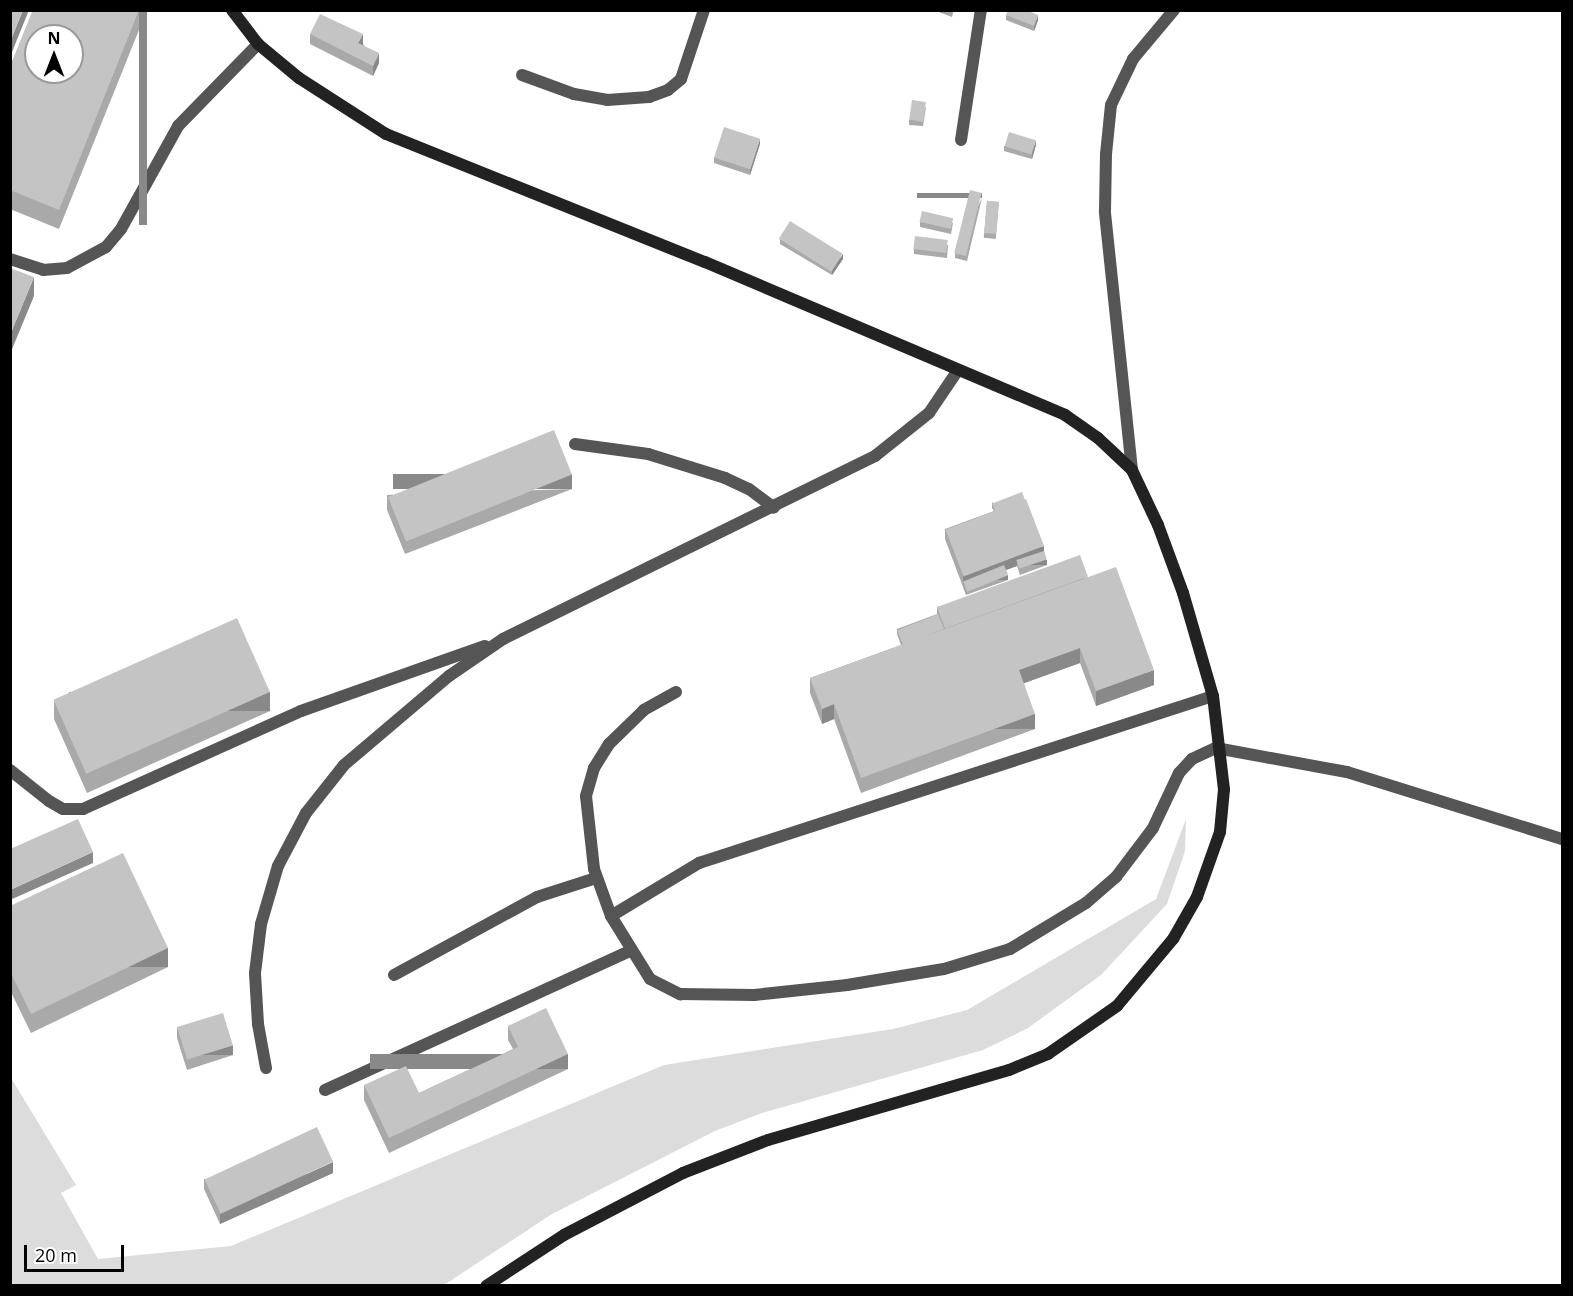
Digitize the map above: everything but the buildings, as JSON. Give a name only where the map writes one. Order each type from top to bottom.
[{"type":"main road","points":[[232,10],[258,44],[299,78],[386,134],[1065,415],[1098,438],[1132,470],[1158,525],[1183,592],[1213,696],[1224,789],[1220,832],[1197,897],[1149,971],[1117,1006],[1082,1033],[1048,1054],[1009,1070],[768,1140],[683,1173],[573,1229],[486,1286]]},
{"type":"street","points":[[522,75],[574,94],[607,100],[649,97],[681,79],[704,10]]},
{"type":"street","points":[[961,140],[981,10]]},
{"type":"street","points":[[1132,470],[1105,211],[1106,154],[1111,105],[1133,59],[1174,10]]},
{"type":"street","points":[[10,259],[43,270],[67,268],[106,247],[121,229],[178,126],[258,44]]},
{"type":"street","points":[[10,770],[49,801],[63,809],[83,809],[302,711],[503,639],[774,508],[875,456],[901,439],[929,412],[958,370]]},
{"type":"street","points":[[575,444],[648,454],[725,478],[749,489],[774,508]]},
{"type":"street","points":[[266,1068],[258,1024],[255,973],[261,924],[278,866],[306,813],[344,765],[399,715],[503,639]]},
{"type":"street","points":[[676,692],[626,725],[594,768],[586,796],[596,878],[610,916],[630,951],[651,979],[663,989],[702,996],[754,995],[858,983],[989,957],[1038,936],[1086,903],[1116,877],[1153,828],[1179,773],[1192,759],[1220,747],[1347,772],[1563,839]]},
{"type":"street","points":[[610,916],[699,862],[1213,696]]},
{"type":"street","points":[[394,975],[528,901],[596,878]]},
{"type":"street","points":[[325,1090],[630,951]]},
{"type":"shaded area","points":[[1186,819],[1185,851],[1167,904],[1101,975],[1028,1028],[983,1050],[762,1113],[715,1131],[552,1214],[444,1285],[11,1285],[11,1078],[76,1185],[61,1193],[98,1259],[231,1246],[664,1065],[893,1029],[967,1010],[1156,899]]}]
